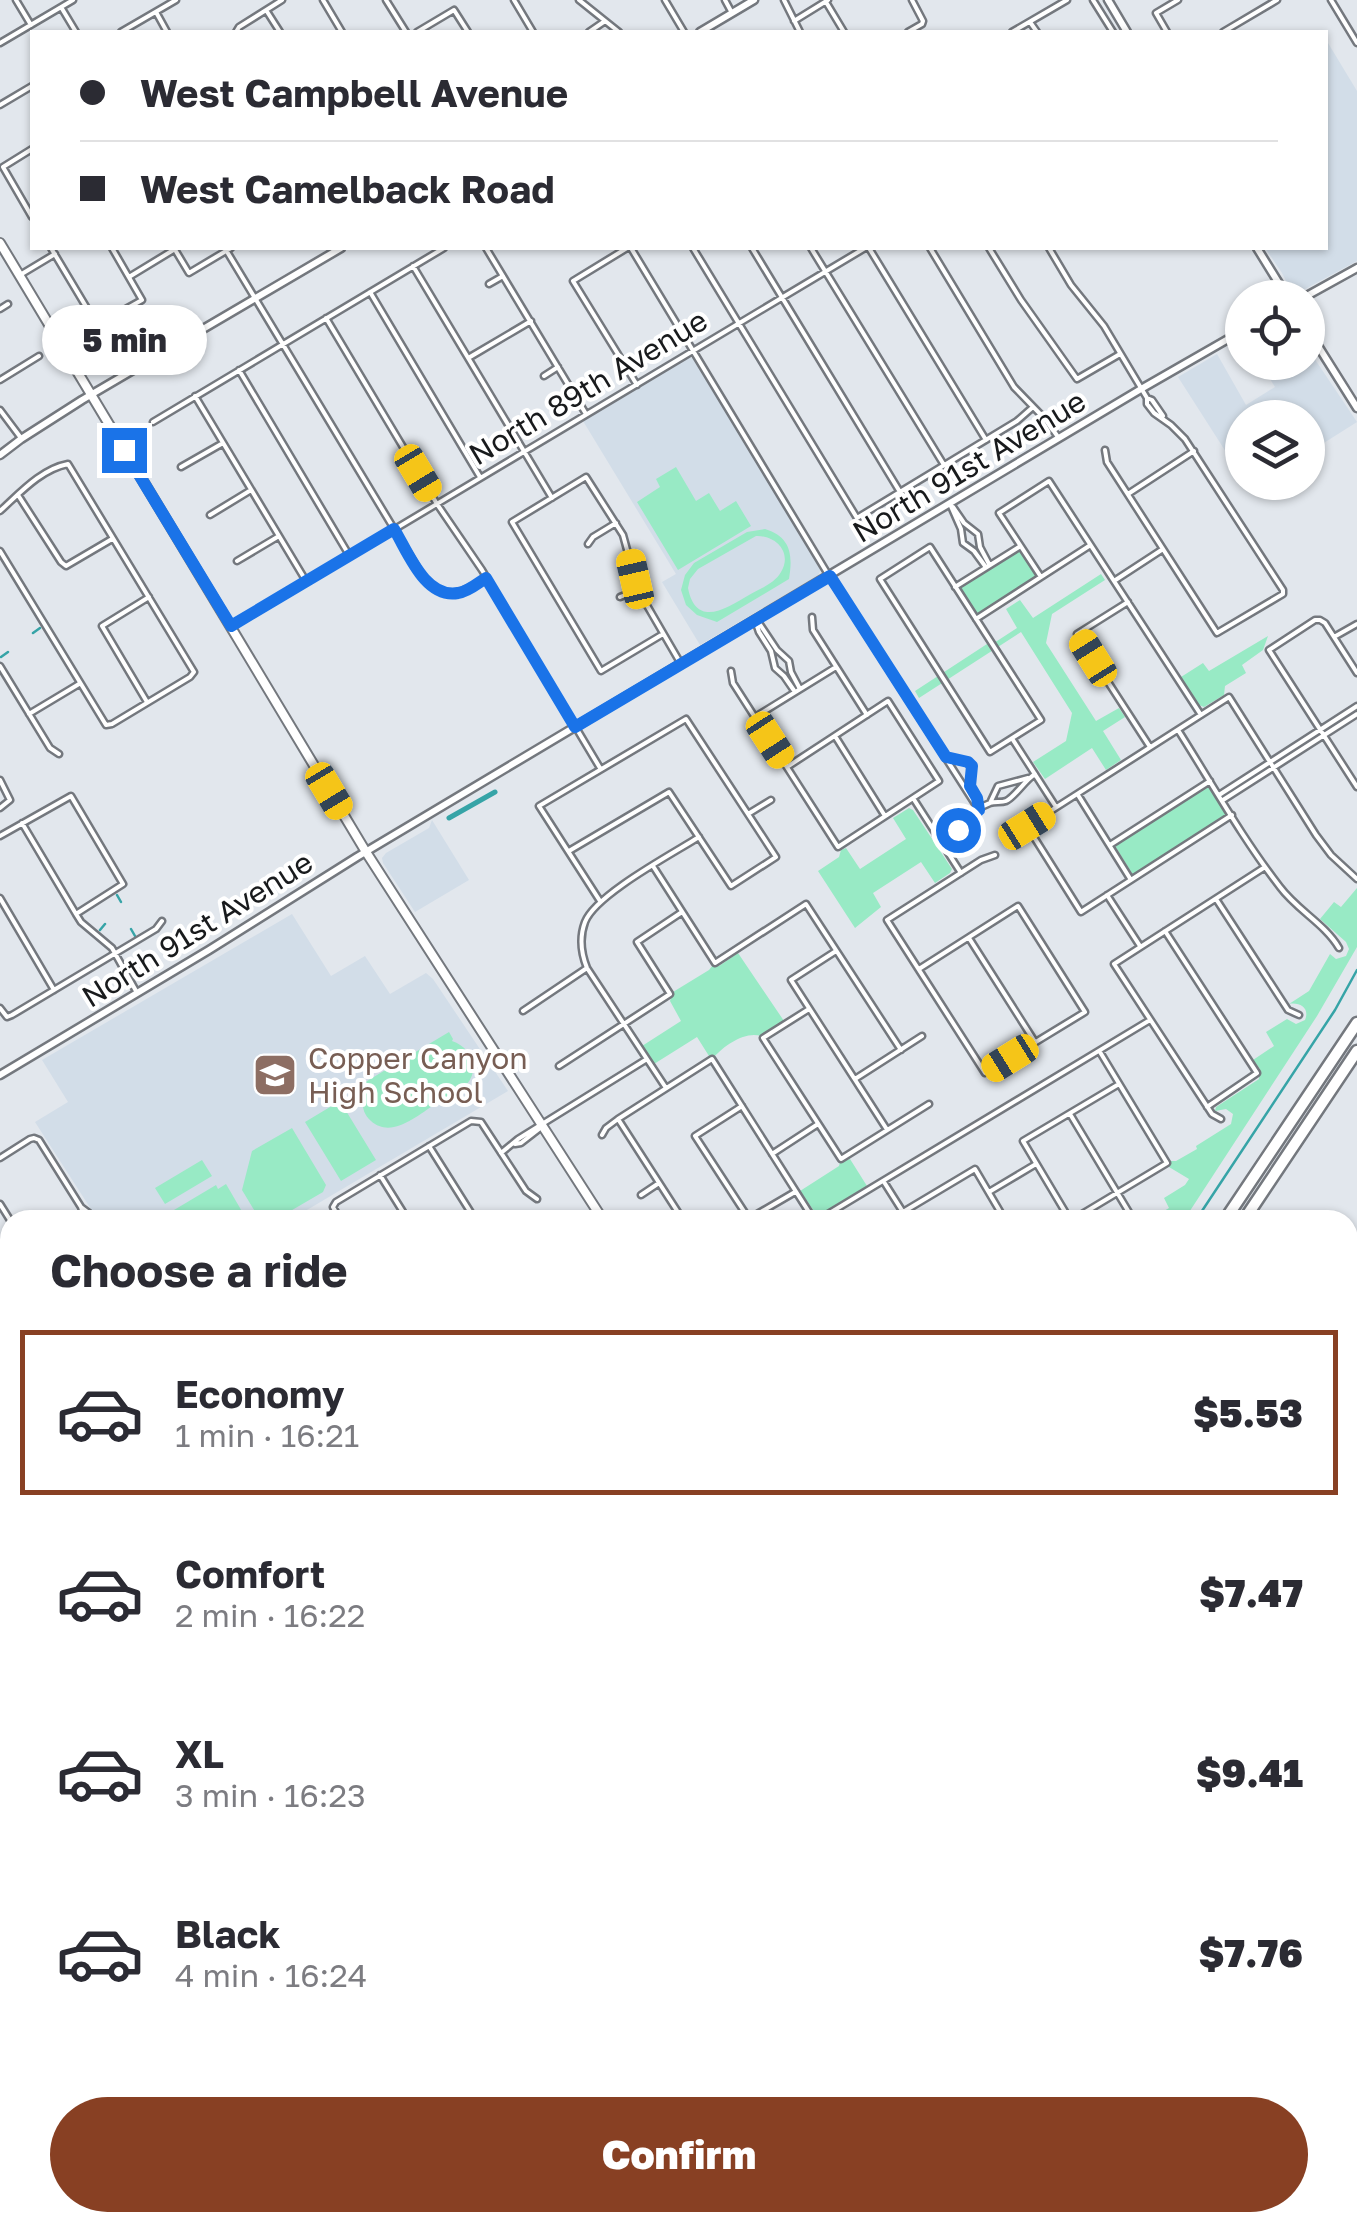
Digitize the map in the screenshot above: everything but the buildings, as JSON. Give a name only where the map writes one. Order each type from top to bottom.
[{"type":"highway","points":[[1282,1134],[1357,1013]]},
{"type":"highway","points":[[1231,1210],[1357,1023]]},
{"type":"highway","points":[[1251,1210],[1357,1051]]},
{"type":"highway","points":[[1295,1146],[1316,1124],[1357,1061]]},
{"type":"main road","points":[[703,30],[754,0]]},
{"type":"main road","points":[[1108,0],[1127,30]]},
{"type":"main road","points":[[0,243],[366,852],[597,1210]]},
{"type":"main road","points":[[0,455],[91,395],[338,250]]},
{"type":"main road","points":[[1258,250],[1277,280]]},
{"type":"main road","points":[[1325,286],[1357,268]]},
{"type":"main road","name":"North 91st Avenue","points":[[0,1075],[366,852],[1225,341]]},
{"type":"main road","points":[[1325,357],[1357,408]]},
{"type":"street","points":[[16,0],[31,25]]},
{"type":"street","points":[[0,44],[74,0]]},
{"type":"street","points":[[125,30],[176,0]]},
{"type":"street","points":[[237,30],[282,0]]},
{"type":"street","points":[[323,0],[341,30]]},
{"type":"street","points":[[386,0],[405,30]]},
{"type":"street","points":[[514,0],[533,30]]},
{"type":"street","points":[[579,0],[616,30]]},
{"type":"street","points":[[664,0],[683,30]]},
{"type":"street","points":[[725,0],[732,13]]},
{"type":"street","points":[[784,0],[799,30]]},
{"type":"street","points":[[912,0],[923,21],[912,30]]},
{"type":"street","points":[[1016,30],[1067,0]]},
{"type":"street","points":[[1093,0],[1112,30]]},
{"type":"street","points":[[1166,30],[1156,13],[1178,0]]},
{"type":"street","points":[[1226,30],[1277,0]]},
{"type":"street","points":[[1330,0],[1357,43]]},
{"type":"street","points":[[794,21],[827,1],[843,30]]},
{"type":"street","points":[[61,7],[75,30]]},
{"type":"street","points":[[266,10],[279,30]]},
{"type":"street","points":[[420,30],[454,10],[467,30]]},
{"type":"street","points":[[156,12],[167,30]]},
{"type":"street","points":[[592,30],[605,20]]},
{"type":"street","points":[[1030,22],[1036,30]]},
{"type":"street","points":[[0,105],[30,87]]},
{"type":"street","points":[[30,150],[3,167],[30,214]]},
{"type":"street","points":[[52,250],[97,325],[142,300],[113,250]]},
{"type":"street","points":[[129,277],[172,250]]},
{"type":"street","points":[[176,250],[190,273],[227,250]]},
{"type":"street","points":[[230,250],[426,582],[438,590],[458,594],[486,578]]},
{"type":"street","points":[[153,422],[441,250]]},
{"type":"street","points":[[487,250],[586,414]]},
{"type":"street","points":[[626,250],[573,281],[637,385]]},
{"type":"street","points":[[630,250],[978,808]]},
{"type":"street","points":[[694,250],[857,518],[1017,421],[1032,407]]},
{"type":"street","points":[[753,250],[900,492]]},
{"type":"street","points":[[812,250],[944,466]]},
{"type":"street","name":"North 89th Avenue","points":[[231,626],[863,250]]},
{"type":"street","points":[[868,250],[986,440]]},
{"type":"street","points":[[931,250],[1014,387],[1058,438]]},
{"type":"street","points":[[990,250],[1077,379],[1120,354]]},
{"type":"street","points":[[1050,250],[1071,285],[1104,326],[1147,398],[1186,439],[1283,594],[1218,633],[1107,462],[1104,450]]},
{"type":"street","points":[[20,276],[55,254]]},
{"type":"street","points":[[413,266],[552,498]]},
{"type":"street","points":[[489,284],[503,276]]},
{"type":"street","points":[[370,292],[481,478]]},
{"type":"street","points":[[0,308],[8,304]]},
{"type":"street","points":[[326,318],[600,768]]},
{"type":"street","points":[[469,358],[531,321]]},
{"type":"street","points":[[0,380],[39,356]]},
{"type":"street","points":[[544,376],[558,367]]},
{"type":"street","points":[[239,370],[350,556]]},
{"type":"street","points":[[195,396],[306,582]]},
{"type":"street","points":[[0,410],[21,439]]},
{"type":"street","points":[[181,467],[223,443]]},
{"type":"street","points":[[1128,494],[1194,451]]},
{"type":"street","points":[[0,510],[32,482],[68,464],[194,672],[112,724],[106,724],[0,551]]},
{"type":"street","points":[[664,634],[601,671],[512,522],[586,477],[616,523],[638,590],[664,634],[681,664]]},
{"type":"street","points":[[1041,578],[999,513],[1049,481],[1201,715]]},
{"type":"street","points":[[210,515],[251,490]]},
{"type":"street","points":[[18,495],[66,566],[114,538]]},
{"type":"street","points":[[950,504],[978,534],[988,566]]},
{"type":"street","points":[[950,504],[962,543],[988,566]]},
{"type":"street","points":[[588,544],[616,523]]},
{"type":"street","points":[[237,561],[278,536]]},
{"type":"street","points":[[971,549],[980,543]]},
{"type":"street","points":[[976,619],[1090,545]]},
{"type":"street","points":[[955,587],[1020,546]]},
{"type":"street","points":[[930,547],[955,587],[1041,720],[990,752],[880,579],[930,547]]},
{"type":"street","points":[[1114,580],[1162,548]]},
{"type":"street","points":[[620,597],[638,590]]},
{"type":"street","points":[[147,702],[102,626],[149,597]]},
{"type":"street","points":[[1128,602],[1078,634],[1150,747]]},
{"type":"street","points":[[812,617],[813,630],[866,715]]},
{"type":"street","points":[[755,620],[789,661],[797,691]]},
{"type":"street","points":[[755,620],[775,668],[797,691]]},
{"type":"street","points":[[1357,673],[1320,620],[1269,650],[1357,787]]},
{"type":"street","points":[[1334,637],[1357,624]]},
{"type":"street","points":[[0,666],[50,748],[58,754]]},
{"type":"street","points":[[755,718],[836,666]]},
{"type":"street","points":[[731,671],[733,683],[838,847],[939,780],[888,701],[787,767]]},
{"type":"street","points":[[784,676],[791,672]]},
{"type":"street","points":[[29,714],[80,684]]},
{"type":"street","points":[[1232,815],[1081,912],[1027,826],[1229,697],[1331,855],[1357,879]]},
{"type":"street","points":[[1221,798],[1357,710]]},
{"type":"street","points":[[569,852],[669,792],[732,886],[776,857],[686,719],[539,806],[600,901]]},
{"type":"street","points":[[1178,730],[1265,867],[1299,909],[1332,935],[1339,948]]},
{"type":"street","points":[[835,736],[886,816]]},
{"type":"street","points":[[1012,738],[1056,808]]},
{"type":"street","points":[[936,835],[962,828],[978,808],[970,786],[970,764],[946,757]]},
{"type":"street","points":[[990,803],[998,786],[1035,774]]},
{"type":"street","points":[[960,779],[971,777]]},
{"type":"street","points":[[936,835],[954,816],[1008,800],[1028,778]]},
{"type":"street","points":[[0,780],[10,800],[0,808]]},
{"type":"street","points":[[1110,845],[1210,781]]},
{"type":"street","points":[[1078,794],[1132,880]]},
{"type":"street","points":[[0,836],[71,796],[123,884],[76,914]]},
{"type":"street","points":[[912,798],[960,873]]},
{"type":"street","points":[[748,814],[771,800]]},
{"type":"street","points":[[22,823],[76,914],[107,942],[138,993]]},
{"type":"street","points":[[666,1088],[587,968],[581,940],[585,919],[600,901],[699,837]]},
{"type":"street","points":[[919,970],[1018,906],[1085,1012],[985,1073],[919,970],[887,920],[995,855]]},
{"type":"street","points":[[653,866],[715,963],[806,904],[900,1050]]},
{"type":"street","points":[[1221,1119],[1207,1107],[1114,964],[1265,867]]},
{"type":"street","points":[[1108,895],[1140,947]]},
{"type":"street","points":[[0,898],[54,990]]},
{"type":"street","points":[[1216,899],[1288,1010],[1299,1015]]},
{"type":"street","points":[[559,1066],[670,994],[637,942],[682,912]]},
{"type":"street","points":[[0,1008],[7,1017],[116,954],[156,929],[162,921]]},
{"type":"street","points":[[1165,932],[1257,1073],[1207,1107]]},
{"type":"street","points":[[969,938],[1035,1042]]},
{"type":"street","points":[[836,950],[791,980],[887,1130]]},
{"type":"street","points":[[523,1011],[587,968]]},
{"type":"street","points":[[809,1009],[763,1038],[841,1159],[928,1104]]},
{"type":"street","points":[[833,1210],[1150,1020]]},
{"type":"street","points":[[854,1079],[922,1036]]},
{"type":"street","points":[[1088,1210],[1167,1163],[1100,1052]]},
{"type":"street","points":[[501,1153],[647,1059]]},
{"type":"street","points":[[602,1135],[618,1119],[712,1059],[809,1210]]},
{"type":"street","points":[[1065,1210],[1023,1141],[1120,1084]]},
{"type":"street","points":[[742,1106],[695,1136],[742,1210]]},
{"type":"street","points":[[1070,1114],[1128,1210]]},
{"type":"street","points":[[618,1119],[677,1210]]},
{"type":"street","points":[[335,1210],[336,1202],[471,1120],[481,1122],[526,1191],[537,1199]]},
{"type":"street","points":[[772,1154],[819,1124]]},
{"type":"street","points":[[0,1158],[34,1138],[38,1140],[85,1210]]},
{"type":"street","points":[[428,1146],[469,1210]]},
{"type":"street","points":[[989,1192],[1036,1164]]},
{"type":"street","points":[[906,1210],[974,1169],[999,1210]]},
{"type":"street","points":[[380,1176],[402,1210]]},
{"type":"street","points":[[884,1181],[902,1210]]},
{"type":"street","points":[[641,1194],[660,1183]]},
{"type":"street","points":[[765,1210],[796,1192]]},
{"type":"shaded area","points":[[1328,43],[1357,91],[1357,261],[1322,280],[1286,280],[1266,250],[1328,250]]},
{"type":"shaded area","points":[[1217,354],[1225,368],[1225,380],[1232,380],[1243,400],[1225,400],[1225,450],[1178,377]]},
{"type":"shaded area","points":[[693,358],[821,569],[818,576],[700,645],[662,582],[676,574],[583,421]]},
{"type":"shaded area","points":[[1325,374],[1357,422],[1325,442],[1325,400],[1254,400],[1275,387],[1271,380],[1325,380]]},
{"type":"shaded area","points":[[432,820],[469,880],[415,912],[382,858],[429,828]]},
{"type":"shaded area","name":"Copper Canyon High School","points":[[292,914],[331,976],[365,956],[390,994],[426,973],[508,1091],[307,1210],[92,1210],[35,1122],[68,1102],[42,1060]]},
{"type":"green space","points":[[676,467],[696,501],[709,493],[720,511],[736,501],[751,526],[678,570],[637,502],[660,487],[656,479]]},
{"type":"green space","points":[[765,529],[785,542],[791,562],[789,579],[717,622],[697,615],[686,605],[681,590],[685,575],[694,563],[747,532]],"holes":[[[756,536],[763,536],[783,552],[784,565],[778,576],[722,609],[705,612],[698,608],[688,588],[698,569]]]},
{"type":"green space","points":[[1020,550],[1037,577],[977,615],[960,588]]},
{"type":"green space","points":[[1101,574],[1105,580],[1052,614],[1046,643],[1096,721],[1119,708],[1125,717],[1103,731],[1121,760],[1106,770],[1092,748],[1045,779],[1033,762],[1066,741],[1072,713],[1021,632],[919,698],[915,691],[1017,628],[1006,609],[1020,600],[1033,618]]},
{"type":"green space","points":[[1268,636],[1263,650],[1242,665],[1246,673],[1225,686],[1224,695],[1204,707],[1199,705],[1181,677],[1203,663],[1209,671]]},
{"type":"green space","points":[[1209,786],[1228,815],[1133,875],[1115,846]]},
{"type":"green space","points":[[909,808],[952,869],[935,883],[921,862],[873,893],[881,907],[855,928],[818,871],[846,848],[860,869],[906,839],[893,818]]},
{"type":"green space","points":[[1357,888],[1357,947],[1317,1016],[1191,1210],[1166,1210],[1169,1208],[1164,1198],[1189,1179],[1169,1167],[1170,1161],[1197,1149],[1196,1146],[1231,1124],[1233,1114],[1226,1109],[1215,1111],[1216,1107],[1259,1079],[1260,1069],[1253,1060],[1274,1046],[1266,1032],[1287,1019],[1296,1024],[1305,1020],[1303,1007],[1289,1004],[1309,991],[1330,954],[1336,959],[1346,956],[1346,942],[1320,919],[1334,902],[1341,907]]},
{"type":"green space","points":[[738,953],[784,1021],[761,1036],[748,1035],[736,1040],[714,1057],[709,1056],[697,1037],[654,1064],[642,1046],[681,1021],[670,1001],[673,992]]},
{"type":"green space","points":[[449,1032],[452,1041],[472,1058],[473,1071],[467,1084],[404,1124],[387,1128],[371,1121],[363,1108],[363,1093],[357,1087]]},
{"type":"green space","points":[[340,1101],[376,1160],[341,1181],[305,1122]]},
{"type":"green space","points":[[292,1128],[326,1185],[323,1192],[292,1210],[254,1210],[242,1190],[252,1151]]},
{"type":"green space","points":[[850,1159],[867,1186],[827,1210],[813,1210],[800,1191]]},
{"type":"green space","points":[[202,1160],[212,1176],[165,1204],[155,1188]]},
{"type":"green space","points":[[226,1184],[241,1210],[174,1210],[216,1185],[218,1189]]},
{"type":"waterway","points":[[33,633],[40,628]]},
{"type":"waterway","points":[[1,657],[8,652]]},
{"type":"waterway","points":[[449,818],[495,792]]},
{"type":"waterway","points":[[117,895],[121,902]]},
{"type":"waterway","points":[[100,930],[105,924]]},
{"type":"waterway","points":[[131,929],[135,936]]},
{"type":"waterway","points":[[1203,1210],[1335,1010],[1357,970]]},
{"type":"place","name":"Copper Canyon High School","points":[[275,1075]]},
{"type":"route","points":[[124,450],[231,626],[394,529],[430,586],[458,594],[486,578],[575,727],[830,576],[946,757],[972,766],[970,786],[979,810],[958,830]]}]
